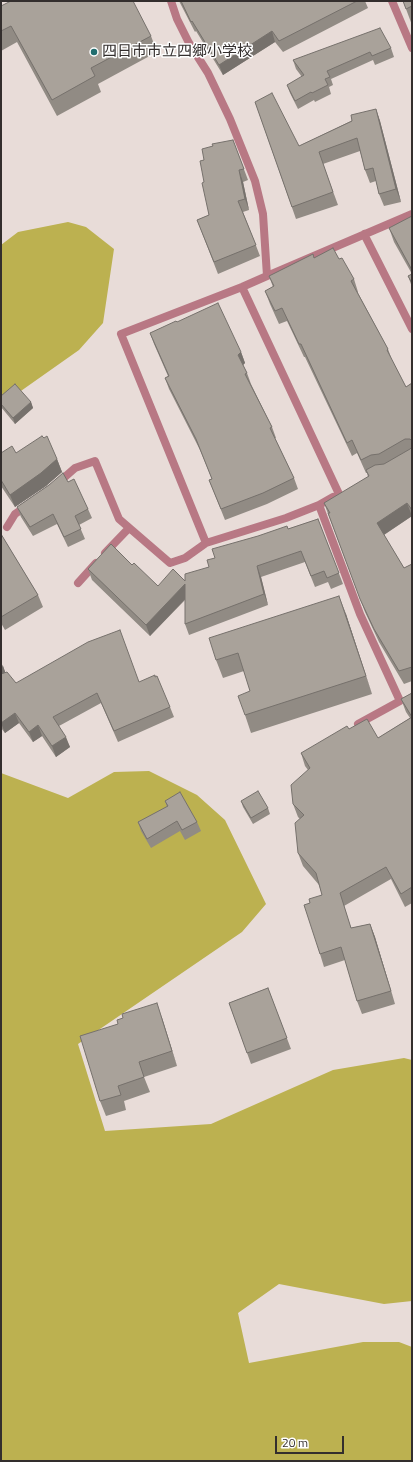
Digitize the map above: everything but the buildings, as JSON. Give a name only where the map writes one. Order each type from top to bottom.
[{"type":"street","points":[[171,1],[177,19],[186,37],[208,73],[230,119],[255,181],[263,214],[267,276]]},
{"type":"street","points":[[392,1],[412,48]]},
{"type":"street","points":[[206,543],[121,334],[242,287],[412,214]]},
{"type":"street","points":[[364,234],[412,329]]},
{"type":"street","points":[[49,490],[76,468],[94,461],[119,519],[170,562],[186,558],[206,543],[286,518],[319,505],[342,492],[242,287]]},
{"type":"street","points":[[7,527],[15,514],[32,502]]},
{"type":"street","points":[[319,505],[360,614],[403,699],[348,730]]},
{"type":"street","points":[[78,583],[129,528]]},
{"type":"shaded area","points":[[68,222],[86,227],[114,249],[103,323],[79,350],[1,405],[1,245],[18,232]]},
{"type":"shaded area","points":[[149,771],[197,795],[225,820],[266,904],[242,932],[78,1044],[105,1131],[211,1124],[333,1070],[404,1058],[412,1060],[412,1301],[384,1304],[279,1284],[238,1313],[249,1363],[363,1342],[399,1342],[412,1347],[412,1461],[1,1461],[1,773],[68,798],[114,772]]},
{"type":"place","name":"四日市市立四郷小学校","points":[[94,52]]}]
